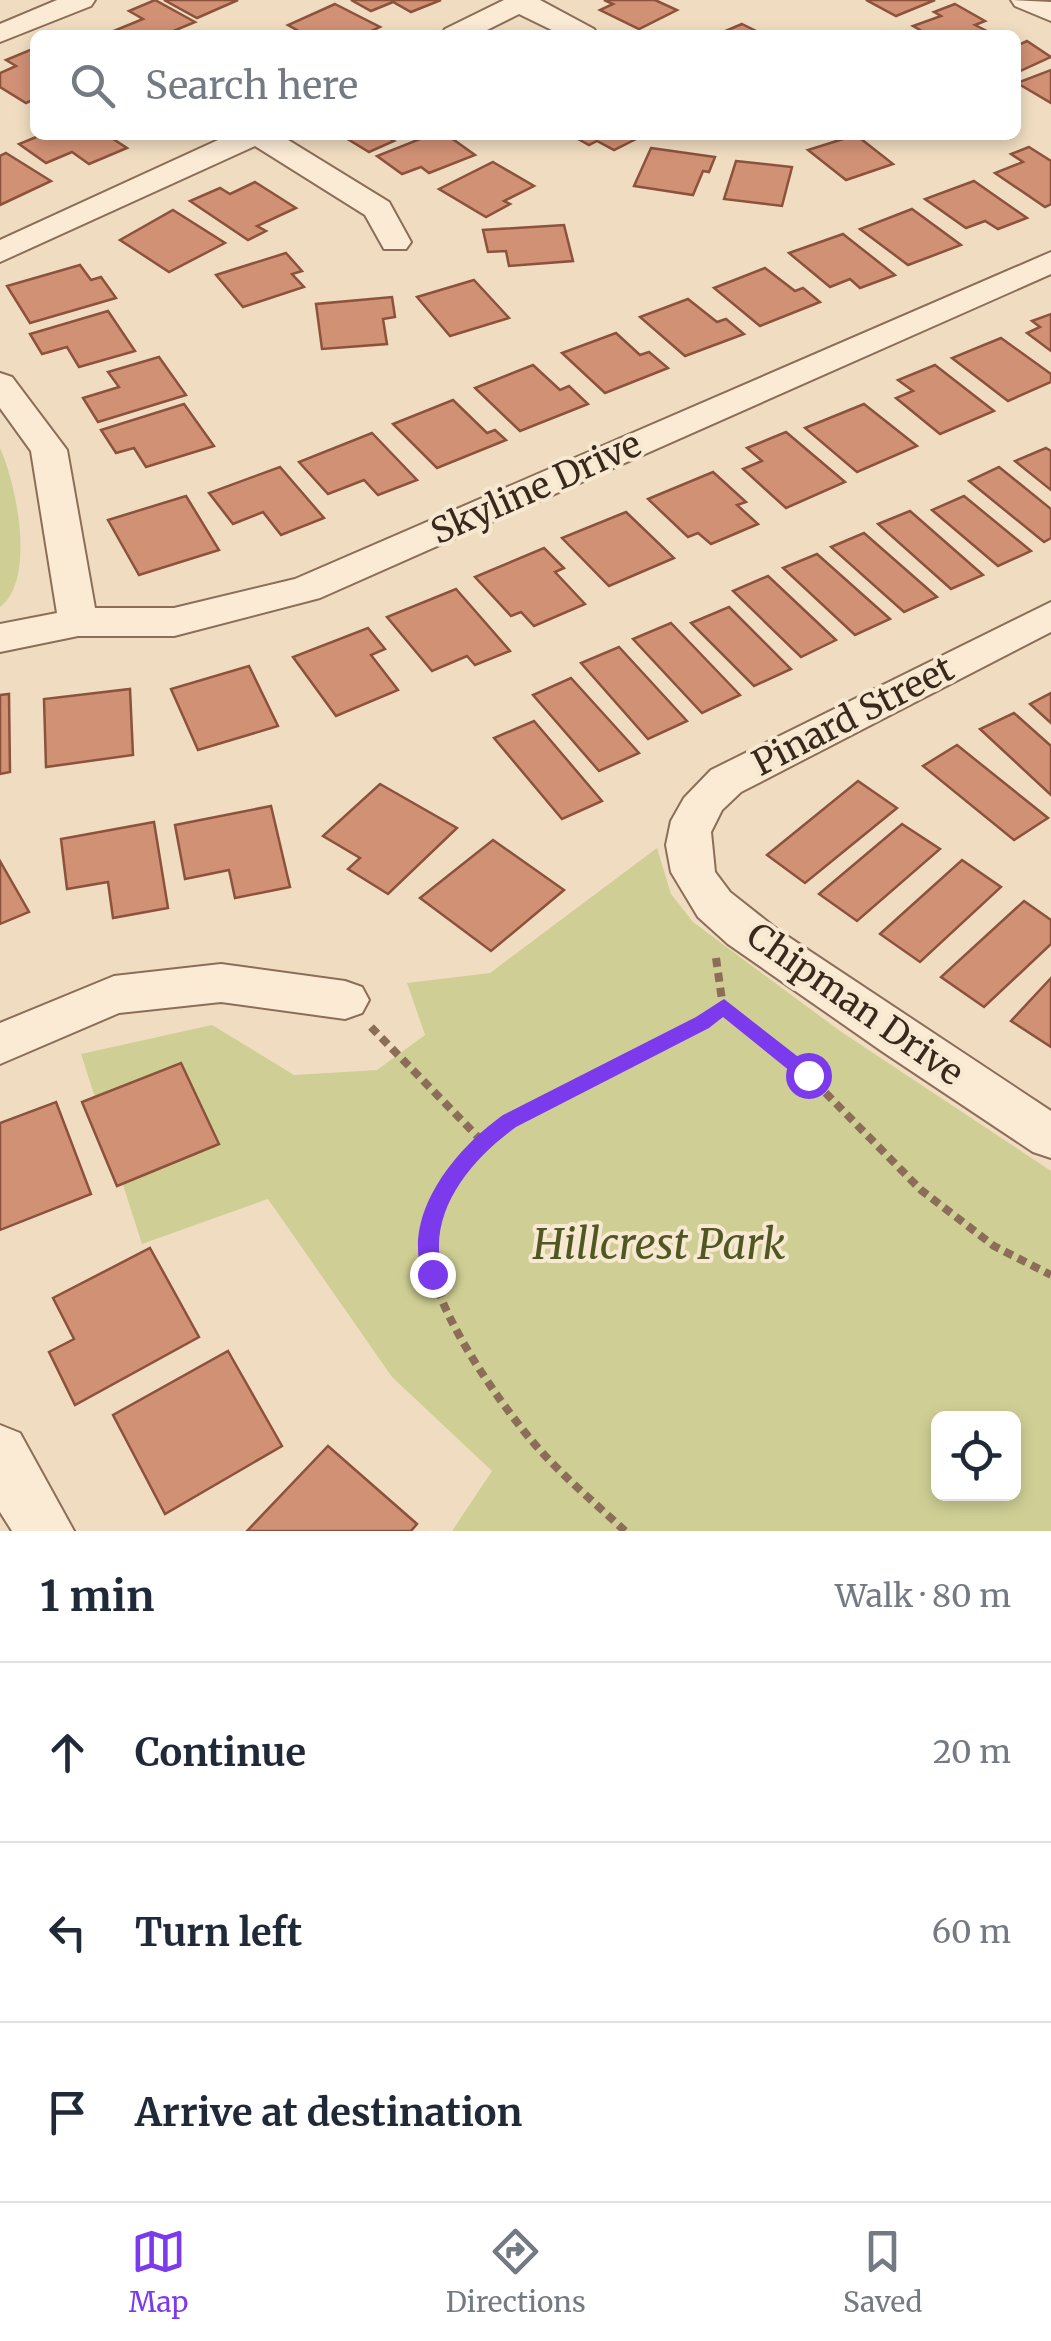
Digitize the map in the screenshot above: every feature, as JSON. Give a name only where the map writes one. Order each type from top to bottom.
[{"type":"street","points":[[0,34],[81,0]]},
{"type":"street","points":[[1025,0],[1051,13]]},
{"type":"street","points":[[465,30],[522,2],[575,30]]},
{"type":"street","points":[[0,252],[245,140]]},
{"type":"street","points":[[264,140],[378,209],[395,242]]},
{"type":"street","name":"Skyline Drive","points":[[0,638],[78,622],[174,622],[306,589],[1051,262]]},
{"type":"street","points":[[0,384],[49,450],[78,622]]},
{"type":"street","name":"Pinard Street","points":[[688,847],[698,807],[726,780],[1051,614]]},
{"type":"street","name":"Chipman Drive","points":[[688,847],[691,869],[701,888],[732,920],[904,1042],[1051,1138]]},
{"type":"street","points":[[0,1044],[114,994],[221,984],[345,1000]]},
{"type":"street","points":[[0,1452],[11,1478],[45,1531]]},
{"type":"path","points":[[714,947],[724,1006],[808,1075],[922,1190],[994,1246],[1051,1276]]},
{"type":"path","points":[[345,1000],[482,1141]]},
{"type":"path","points":[[625,1531],[532,1441],[458,1330],[427,1255],[431,1217],[438,1201],[482,1141],[509,1121],[702,1023],[724,1006]]},
{"type":"green space","points":[[0,448],[17,508],[20,554],[18,576],[0,607]]},
{"type":"green space","name":"Hillcrest Park","points":[[657,848],[671,894],[693,922],[840,1031],[1051,1171],[1051,1531],[452,1531],[492,1471],[392,1377],[268,1199],[142,1244],[81,1054],[212,1025],[294,1075],[377,1070],[425,1035],[407,983],[490,973]]},
{"type":"building","points":[[155,0],[195,22],[176,30],[116,30],[143,19],[129,11]]},
{"type":"building","points":[[164,0],[238,0],[197,18]]},
{"type":"building","points":[[351,0],[441,0],[411,12],[393,2],[371,11]]},
{"type":"building","points":[[604,0],[655,0],[677,10],[639,29],[600,10],[613,4]]},
{"type":"building","points":[[866,0],[935,0],[896,16]]},
{"type":"building","points":[[335,4],[380,27],[297,30],[288,25]]},
{"type":"building","points":[[955,4],[985,21],[975,25],[985,30],[920,30],[913,26],[941,16],[934,12]]},
{"type":"building","points":[[742,24],[754,30],[728,30]]},
{"type":"building","points":[[1027,41],[1051,57],[1021,71],[1021,44]]},
{"type":"building","points":[[30,50],[30,101],[26,103],[0,87],[0,73],[16,66],[6,60]]},
{"type":"building","points":[[1051,70],[1051,103],[1021,85],[1021,81]]},
{"type":"building","points":[[30,140],[115,140],[127,148],[89,164],[72,152],[46,163],[19,144]]},
{"type":"building","points":[[349,140],[394,141],[369,152]]},
{"type":"building","points":[[417,140],[454,140],[475,155],[429,173],[421,167],[402,174],[377,156]]},
{"type":"building","points":[[580,140],[634,140],[614,150],[597,141],[589,145]]},
{"type":"building","points":[[840,140],[862,140],[893,164],[846,180],[808,150]]},
{"type":"building","points":[[1029,147],[1051,161],[1051,204],[1045,207],[995,173],[1023,162],[1011,154]]},
{"type":"building","points":[[651,148],[715,157],[709,172],[703,171],[693,195],[634,186]]},
{"type":"building","points":[[6,153],[51,181],[0,205],[0,156]]},
{"type":"building","points":[[736,161],[792,167],[782,206],[724,199]]},
{"type":"building","points":[[493,162],[534,186],[504,201],[510,204],[486,217],[439,189]]},
{"type":"building","points":[[974,181],[1027,218],[998,229],[985,221],[966,228],[925,199]]},
{"type":"building","points":[[255,182],[296,208],[257,226],[266,231],[248,240],[190,201],[220,188],[230,194]]},
{"type":"building","points":[[912,209],[961,245],[908,265],[860,229]]},
{"type":"building","points":[[173,210],[225,243],[169,272],[120,240]]},
{"type":"building","points":[[564,225],[573,261],[509,266],[506,251],[488,252],[483,230]]},
{"type":"building","points":[[843,234],[895,275],[860,288],[850,279],[830,287],[789,253]]},
{"type":"building","points":[[286,253],[302,271],[292,274],[304,287],[243,307],[216,275]]},
{"type":"building","points":[[80,265],[91,280],[101,277],[116,298],[30,323],[7,286]]},
{"type":"building","points":[[765,268],[795,291],[803,288],[820,302],[760,326],[714,288]]},
{"type":"building","points":[[474,280],[509,318],[450,336],[417,297]]},
{"type":"building","points":[[392,297],[395,317],[383,319],[387,344],[322,349],[316,304]]},
{"type":"building","points":[[688,299],[717,322],[726,319],[744,334],[685,356],[640,317]]},
{"type":"building","points":[[108,311],[135,351],[79,367],[67,347],[42,354],[30,334]]},
{"type":"building","points":[[1051,314],[1051,351],[1027,333],[1040,327],[1032,321]]},
{"type":"building","points":[[616,333],[640,355],[649,352],[668,368],[605,393],[562,353]]},
{"type":"building","points":[[1001,338],[1051,374],[1051,382],[1008,401],[952,358]]},
{"type":"building","points":[[159,357],[186,395],[98,422],[83,398],[119,387],[108,372]]},
{"type":"building","points":[[533,365],[560,390],[569,386],[588,404],[520,431],[475,388]]},
{"type":"building","points":[[935,365],[994,411],[940,434],[896,398],[913,391],[898,380]]},
{"type":"building","points":[[453,400],[487,433],[495,430],[506,440],[437,468],[393,424]]},
{"type":"building","points":[[184,404],[214,446],[146,467],[134,448],[116,453],[101,430]]},
{"type":"building","points":[[864,404],[917,446],[857,472],[805,428]]},
{"type":"building","points":[[786,432],[845,482],[786,508],[743,469],[762,461],[747,448]]},
{"type":"building","points":[[372,433],[417,480],[378,495],[364,480],[328,494],[299,462]]},
{"type":"building","points":[[1046,448],[1051,451],[1051,490],[1015,461]]},
{"type":"building","points":[[280,467],[324,518],[281,535],[263,512],[233,524],[209,493]]},
{"type":"building","points":[[999,467],[1051,509],[1051,538],[1044,542],[969,481]]},
{"type":"building","points":[[713,472],[746,502],[737,505],[758,524],[711,544],[698,533],[688,537],[648,499]]},
{"type":"building","points":[[186,496],[219,550],[139,575],[108,520]]},
{"type":"building","points":[[964,496],[1031,551],[998,566],[932,510]]},
{"type":"building","points":[[910,511],[983,575],[951,589],[878,524]]},
{"type":"building","points":[[626,512],[674,558],[609,586],[562,538]]},
{"type":"building","points":[[864,533],[937,597],[904,612],[831,547]]},
{"type":"building","points":[[544,548],[564,568],[555,572],[585,604],[534,626],[521,612],[511,616],[475,577]]},
{"type":"building","points":[[817,554],[890,619],[855,635],[783,568]]},
{"type":"building","points":[[768,576],[836,640],[801,657],[733,591]]},
{"type":"building","points":[[456,589],[510,651],[475,665],[467,656],[432,671],[387,617]]},
{"type":"building","points":[[729,607],[791,669],[754,686],[691,623]]},
{"type":"building","points":[[671,623],[740,695],[702,713],[633,639]]},
{"type":"building","points":[[368,628],[385,649],[371,655],[398,690],[336,716],[293,657]]},
{"type":"building","points":[[619,647],[687,721],[648,739],[581,663]]},
{"type":"building","points":[[249,666],[278,726],[198,750],[171,689]]},
{"type":"building","points":[[571,678],[639,753],[599,771],[533,695]]},
{"type":"building","points":[[130,689],[133,755],[46,767],[44,699]]},
{"type":"building","points":[[1051,693],[1051,723],[1030,704]]},
{"type":"building","points":[[9,694],[10,772],[0,774],[0,695]]},
{"type":"building","points":[[1014,713],[1051,746],[1051,795],[980,729]]},
{"type":"building","points":[[534,721],[602,801],[562,819],[494,738]]},
{"type":"building","points":[[957,745],[1048,818],[1014,840],[923,766]]},
{"type":"building","points":[[858,781],[897,808],[805,883],[767,855]]},
{"type":"building","points":[[380,784],[457,828],[388,894],[348,869],[360,858],[323,836]]},
{"type":"building","points":[[271,806],[290,887],[235,898],[229,870],[185,879],[175,825]]},
{"type":"building","points":[[154,822],[168,908],[113,918],[108,882],[67,889],[61,839]]},
{"type":"building","points":[[902,824],[940,849],[857,921],[819,894]]},
{"type":"building","points":[[493,840],[564,890],[491,951],[420,898]]},
{"type":"building","points":[[962,860],[1001,887],[920,962],[880,934]]},
{"type":"building","points":[[0,861],[29,912],[0,924]]},
{"type":"building","points":[[1024,901],[1051,920],[1051,944],[984,1007],[941,977]]},
{"type":"building","points":[[1051,978],[1051,1047],[1011,1021]]},
{"type":"building","points":[[181,1063],[219,1144],[117,1186],[82,1102]]},
{"type":"building","points":[[56,1102],[91,1194],[0,1230],[0,1123]]},
{"type":"building","points":[[150,1248],[199,1337],[75,1405],[49,1352],[74,1339],[53,1298]]},
{"type":"building","points":[[228,1351],[282,1446],[165,1514],[113,1415]]},
{"type":"building","points":[[328,1446],[417,1524],[411,1531],[247,1531]]},
{"type":"route","points":[[432,1274],[427,1255],[431,1217],[456,1174],[482,1141],[509,1121],[668,1042],[724,1006],[808,1075]]}]
